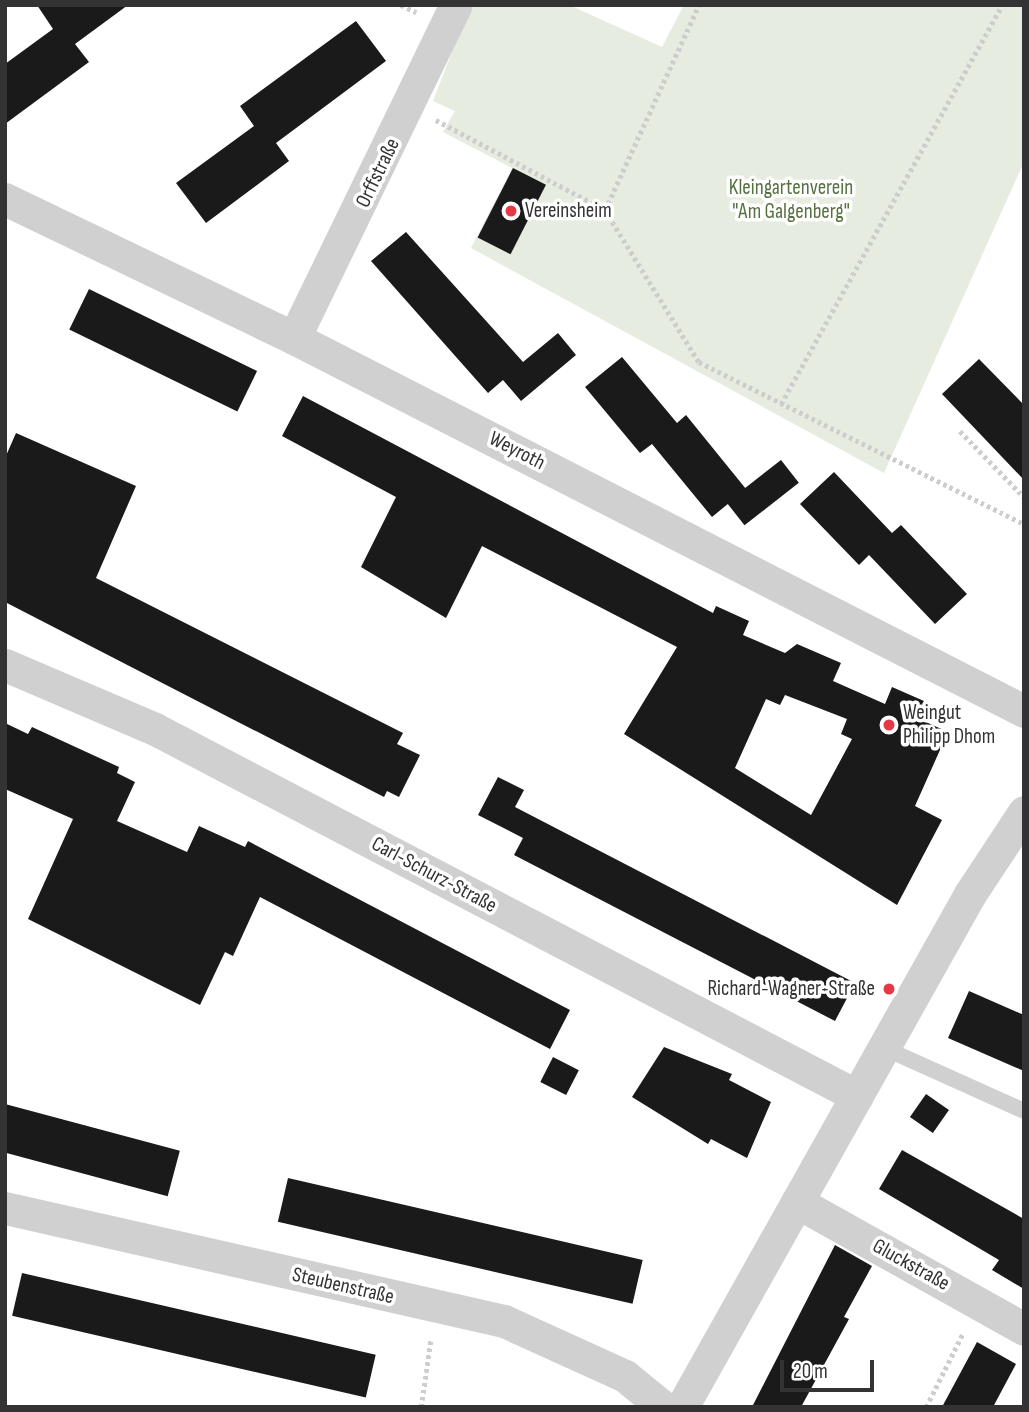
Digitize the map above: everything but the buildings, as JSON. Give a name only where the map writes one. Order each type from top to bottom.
[{"type":"street","name":"Orffstraße","points":[[294,338],[411,106],[456,5]]},
{"type":"street","name":"Weyroth","points":[[5,199],[294,338],[1024,711]]},
{"type":"street","name":"Carl-Schurz-Straße","points":[[5,665],[155,729],[857,1097]]},
{"type":"street","points":[[682,1407],[970,894],[1024,812]]},
{"type":"street","name":"Gluckstraße","points":[[797,1202],[1024,1329]]},
{"type":"street","name":"Steubenstraße","points":[[5,1208],[504,1321],[625,1376],[663,1407]]},
{"type":"lane","points":[[884,1048],[1024,1111]]},
{"type":"path","points":[[605,210],[699,5]]},
{"type":"path","points":[[780,404],[1002,5]]},
{"type":"path","points":[[411,106],[605,210],[699,362],[1024,524]]},
{"type":"path","points":[[960,431],[1024,496]]},
{"type":"path","points":[[926,1407],[978,1303]]},
{"type":"path","points":[[421,1407],[436,1307]]},
{"type":"green space","name":"Kleingartenverein \"Am Galgenberg\"","points":[[470,5],[569,5],[662,47],[684,5],[1024,5],[1024,162],[884,473],[471,248],[512,168],[443,132],[455,111],[433,101]]},
{"type":"place","name":"Vereinsheim","points":[[511,211]]},
{"type":"place","name":"Weingut Philipp Dhom","points":[[889,725]]},
{"type":"place","name":"Richard-Wagner-Straße","points":[[889,989]]}]
